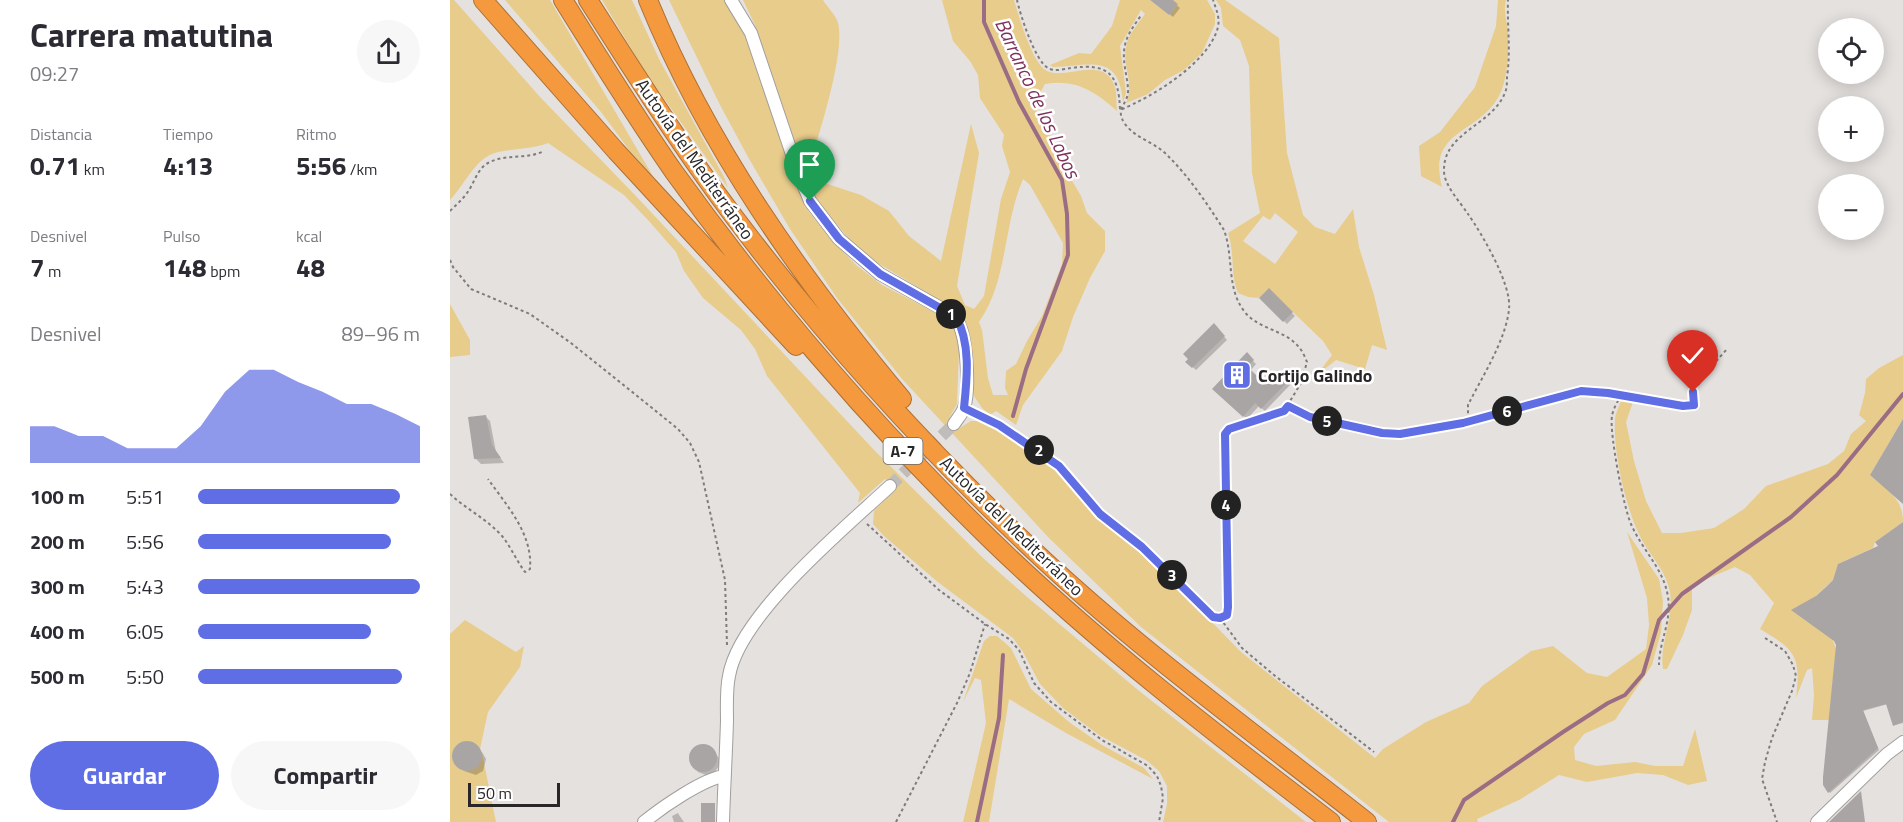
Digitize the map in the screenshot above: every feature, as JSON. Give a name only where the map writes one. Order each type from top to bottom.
[{"type":"highway","points":[[483,0],[616,151],[796,346],[838,380]]},
{"type":"highway","name":"Autovía del Mediterráneo","points":[[563,0],[632,111],[718,232],[838,380],[934,484],[1047,592],[1133,667],[1331,822]]},
{"type":"highway","name":"Autovía del Mediterráneo","points":[[588,0],[653,102],[736,220],[834,341],[944,463],[1034,551],[1150,652],[1366,822]]},
{"type":"highway","points":[[648,0],[688,87],[720,145],[775,233],[847,333],[931,433],[944,463]]},
{"type":"street","points":[[731,0],[752,33],[798,172],[810,201],[839,239],[858,257],[880,274],[956,317],[966,353],[967,383],[964,408],[954,424]]},
{"type":"street","points":[[723,822],[729,675],[748,631],[775,597],[805,566],[890,486]]},
{"type":"street","points":[[1817,822],[1887,754],[1903,742]]},
{"type":"street","points":[[644,822],[703,784],[716,777],[725,776]]},
{"type":"path","points":[[964,408],[999,425],[1059,466],[1100,514],[1142,547],[1213,617],[1220,618],[1227,615],[1225,434],[1229,429],[1284,411],[1301,383],[1307,362],[1298,346],[1281,334],[1254,322],[1243,310],[1232,288],[1228,241],[1224,230],[1169,156],[1126,126],[1120,110],[1117,84],[1113,76],[1104,69],[1082,67],[1049,69],[1042,63],[1035,49],[1017,0]]},
{"type":"path","points":[[1120,110],[1154,93],[1186,71],[1203,55],[1218,27],[1219,15],[1213,0]]},
{"type":"path","points":[[1463,423],[1467,417],[1467,405],[1506,324],[1510,306],[1490,248],[1449,187],[1443,173],[1446,153],[1457,140],[1497,107],[1505,93],[1510,55],[1508,0]]},
{"type":"path","points":[[1120,110],[1128,93],[1123,48],[1129,32],[1142,14]]},
{"type":"path","points":[[450,211],[468,192],[486,163],[544,152]]},
{"type":"path","points":[[450,260],[471,289],[530,314],[571,343],[678,429],[690,443],[699,462],[725,580],[729,675]]},
{"type":"path","points":[[1288,406],[1310,417],[1382,433],[1400,434],[1463,423],[1581,391],[1621,395],[1683,406],[1694,405],[1693,392],[1710,367],[1728,348]]},
{"type":"path","points":[[1621,395],[1612,416],[1617,464],[1627,511],[1641,543],[1662,575],[1668,598],[1668,621],[1659,656],[1659,665]]},
{"type":"path","points":[[450,494],[463,507],[500,534],[525,572],[530,569],[530,560],[520,526],[488,479]]},
{"type":"path","points":[[858,516],[939,590],[1009,639],[1019,650],[1034,683],[1051,702],[1102,740],[1148,766],[1157,776],[1163,798],[1159,822]]},
{"type":"path","points":[[1220,618],[1242,648],[1374,752]]},
{"type":"path","points":[[896,822],[957,703],[970,673],[985,624]]},
{"type":"path","points":[[1765,638],[1785,651],[1796,676],[1772,738],[1762,779],[1777,822]]},
{"type":"shaded area","points":[[450,0],[454,0],[541,98],[876,452],[983,558],[1138,690],[1306,822],[1163,822],[1167,804],[1167,786],[1159,771],[1146,760],[1099,735],[1063,708],[1040,684],[1013,638],[939,583],[884,536],[873,524],[874,511],[896,488],[885,479],[858,503],[860,493],[767,376],[755,349],[741,330],[703,298],[684,271],[676,252],[624,195],[548,143],[499,152],[486,157],[474,168],[450,200]]},
{"type":"shaded area","points":[[505,0],[550,0],[654,178],[630,151],[601,112]]},
{"type":"shaded area","points":[[602,0],[632,0],[660,61],[728,188],[647,75]]},
{"type":"shaded area","points":[[669,0],[725,0],[744,29],[796,182],[809,212],[856,265],[882,285],[948,319],[957,329],[959,351],[957,404],[949,418],[958,429],[971,421],[981,421],[1048,461],[1093,514],[1163,572],[1241,652],[1375,758],[1383,749],[1426,722],[1469,703],[1482,686],[1531,651],[1553,646],[1587,673],[1607,677],[1646,649],[1649,625],[1647,598],[1627,532],[1659,579],[1663,601],[1661,632],[1652,665],[1615,720],[1584,734],[1574,747],[1575,760],[1596,766],[1635,762],[1655,766],[1683,766],[1695,729],[1707,781],[1688,785],[1663,775],[1637,773],[1587,782],[1559,775],[1519,800],[1477,819],[1478,822],[1389,822],[1141,627],[1049,538],[903,380],[837,298],[790,229],[720,105]]},
{"type":"shaded area","points":[[743,0],[823,0],[838,23],[838,55],[834,76],[806,177],[755,25]]},
{"type":"shaded area","points":[[942,0],[1014,0],[1030,47],[1044,69],[1051,73],[1082,70],[1102,72],[1109,77],[1115,87],[1117,111],[1092,92],[1075,85],[1045,84],[1040,93],[1036,114],[1047,128],[1061,162],[1081,196],[1087,213],[1105,231],[1105,251],[1073,317],[1062,351],[1023,405],[1016,425],[996,411],[990,415],[974,396],[963,319],[957,311],[868,257],[849,239],[818,202],[806,177],[861,195],[889,211],[909,236],[941,261],[971,124],[979,153],[957,286],[965,305],[974,309],[984,296],[1001,199],[1010,172],[1002,146],[1004,135],[980,98],[978,75],[970,61],[953,41]],"holes":[[[1023,179],[1030,185],[1063,243],[1062,264],[1042,316],[1016,364],[1006,371],[1005,388],[1008,395],[993,395],[979,322],[995,289]]]},
{"type":"shaded area","points":[[1120,0],[1150,0],[1169,15],[1178,4],[1173,0],[1207,0],[1215,14],[1215,24],[1202,53],[1184,70],[1165,80],[1148,94],[1126,103],[1129,82],[1126,47],[1131,33],[1145,14],[1141,10],[1120,46],[1126,93],[1123,102],[1120,86],[1109,69],[1090,64],[1053,67],[1050,65],[1079,53],[1091,54],[1112,26]]},
{"type":"shaded area","points":[[1216,0],[1225,0],[1279,38],[1287,153],[1303,215],[1315,227],[1335,234],[1353,209],[1359,247],[1374,295],[1387,350],[1372,345],[1365,369],[1336,360],[1316,376],[1332,355],[1323,341],[1269,289],[1259,298],[1238,293],[1228,233],[1260,213],[1252,173],[1249,66],[1240,40],[1223,26],[1221,8]],"holes":[[[1275,213],[1298,232],[1275,264],[1243,241],[1263,216],[1270,220]]]},
{"type":"shaded area","points":[[1498,0],[1506,0],[1508,32],[1507,65],[1502,89],[1490,109],[1448,143],[1442,154],[1439,168],[1442,187],[1421,176],[1419,146],[1440,132],[1475,87],[1496,26]]},
{"type":"shaded area","points":[[450,304],[470,340],[470,355],[450,357]]},
{"type":"shaded area","points":[[1903,355],[1903,419],[1870,475],[1897,501],[1903,522],[1875,542],[1873,548],[1840,563],[1833,580],[1816,596],[1836,649],[1829,720],[1812,720],[1814,695],[1812,668],[1807,670],[1796,698],[1798,673],[1793,656],[1782,643],[1760,629],[1774,603],[1750,575],[1735,567],[1692,585],[1692,610],[1667,669],[1663,669],[1663,650],[1671,602],[1670,592],[1662,571],[1636,528],[1626,498],[1618,465],[1615,433],[1616,416],[1622,398],[1634,399],[1626,422],[1634,461],[1646,501],[1662,533],[1681,533],[1714,528],[1744,509],[1766,486],[1828,464],[1844,451],[1851,434],[1866,421],[1859,415],[1866,379],[1879,368]]},
{"type":"shaded area","points":[[465,620],[516,652],[524,646],[520,667],[488,712],[480,749],[473,743],[465,742],[458,745],[453,753],[454,763],[465,771],[478,766],[482,753],[496,822],[450,822],[450,634]]},
{"type":"shaded area","points":[[990,636],[997,636],[1011,648],[1031,689],[1069,722],[1102,745],[1144,768],[1153,779],[1066,733],[1009,699],[989,822],[963,822],[986,723],[981,680],[975,678],[963,702],[984,641]]},
{"type":"building","points":[[1150,0],[1173,0],[1178,4],[1169,15]]},
{"type":"building","points":[[1269,288],[1293,312],[1283,322],[1259,298]]},
{"type":"building","points":[[1214,323],[1225,336],[1192,368],[1185,362],[1188,359],[1183,354]]},
{"type":"building","points":[[1247,352],[1254,360],[1247,366],[1265,384],[1278,370],[1289,380],[1261,409],[1255,403],[1243,417],[1212,389]]},
{"type":"building","points":[[486,415],[492,445],[501,458],[474,459],[468,417]]},
{"type":"building","points":[[1903,419],[1903,504],[1870,475]]},
{"type":"building","points":[[1903,522],[1903,722],[1893,726],[1886,704],[1863,710],[1878,748],[1828,793],[1823,785],[1823,777],[1836,645],[1834,641],[1791,610],[1816,596],[1826,587],[1833,580],[1838,564],[1878,546],[1875,542]]},
{"type":"building","points":[[467,741],[473,742],[481,750],[481,762],[473,770],[467,771],[461,770],[453,762],[452,756],[453,750],[461,742]]},
{"type":"building","points":[[703,744],[713,748],[717,758],[713,768],[703,772],[693,768],[689,758],[693,748]]},
{"type":"building","points":[[1861,791],[1865,822],[1829,822]]},
{"type":"building","points":[[701,803],[715,803],[715,822],[701,822]]},
{"type":"waterway","name":"Barranco de los Lobos","points":[[984,0],[984,22],[1019,102],[1062,180],[1067,214],[1068,255],[1026,369],[1013,416]]},
{"type":"waterway","points":[[1453,822],[1464,800],[1563,732],[1608,703],[1625,695],[1643,674],[1659,620],[1682,594],[1791,517],[1837,475],[1903,394]]},
{"type":"waterway","name":"Barranco de los Lobos","points":[[977,822],[999,718],[1003,655]]},
{"type":"tunnel","points":[[890,486],[954,424]]},
{"type":"place","name":"Cortijo Galindo","points":[[1237,375]]},
{"type":"route","points":[[810,201],[839,239],[858,257],[880,274],[956,317],[966,353],[967,383],[964,408],[999,425],[1039,450],[1059,466],[1100,514],[1142,547],[1213,617],[1220,618],[1227,615],[1228,607],[1225,434],[1229,429],[1284,411],[1288,406],[1310,417],[1382,433],[1400,434],[1463,423],[1581,391],[1608,393],[1683,406],[1694,405],[1693,392]]}]
